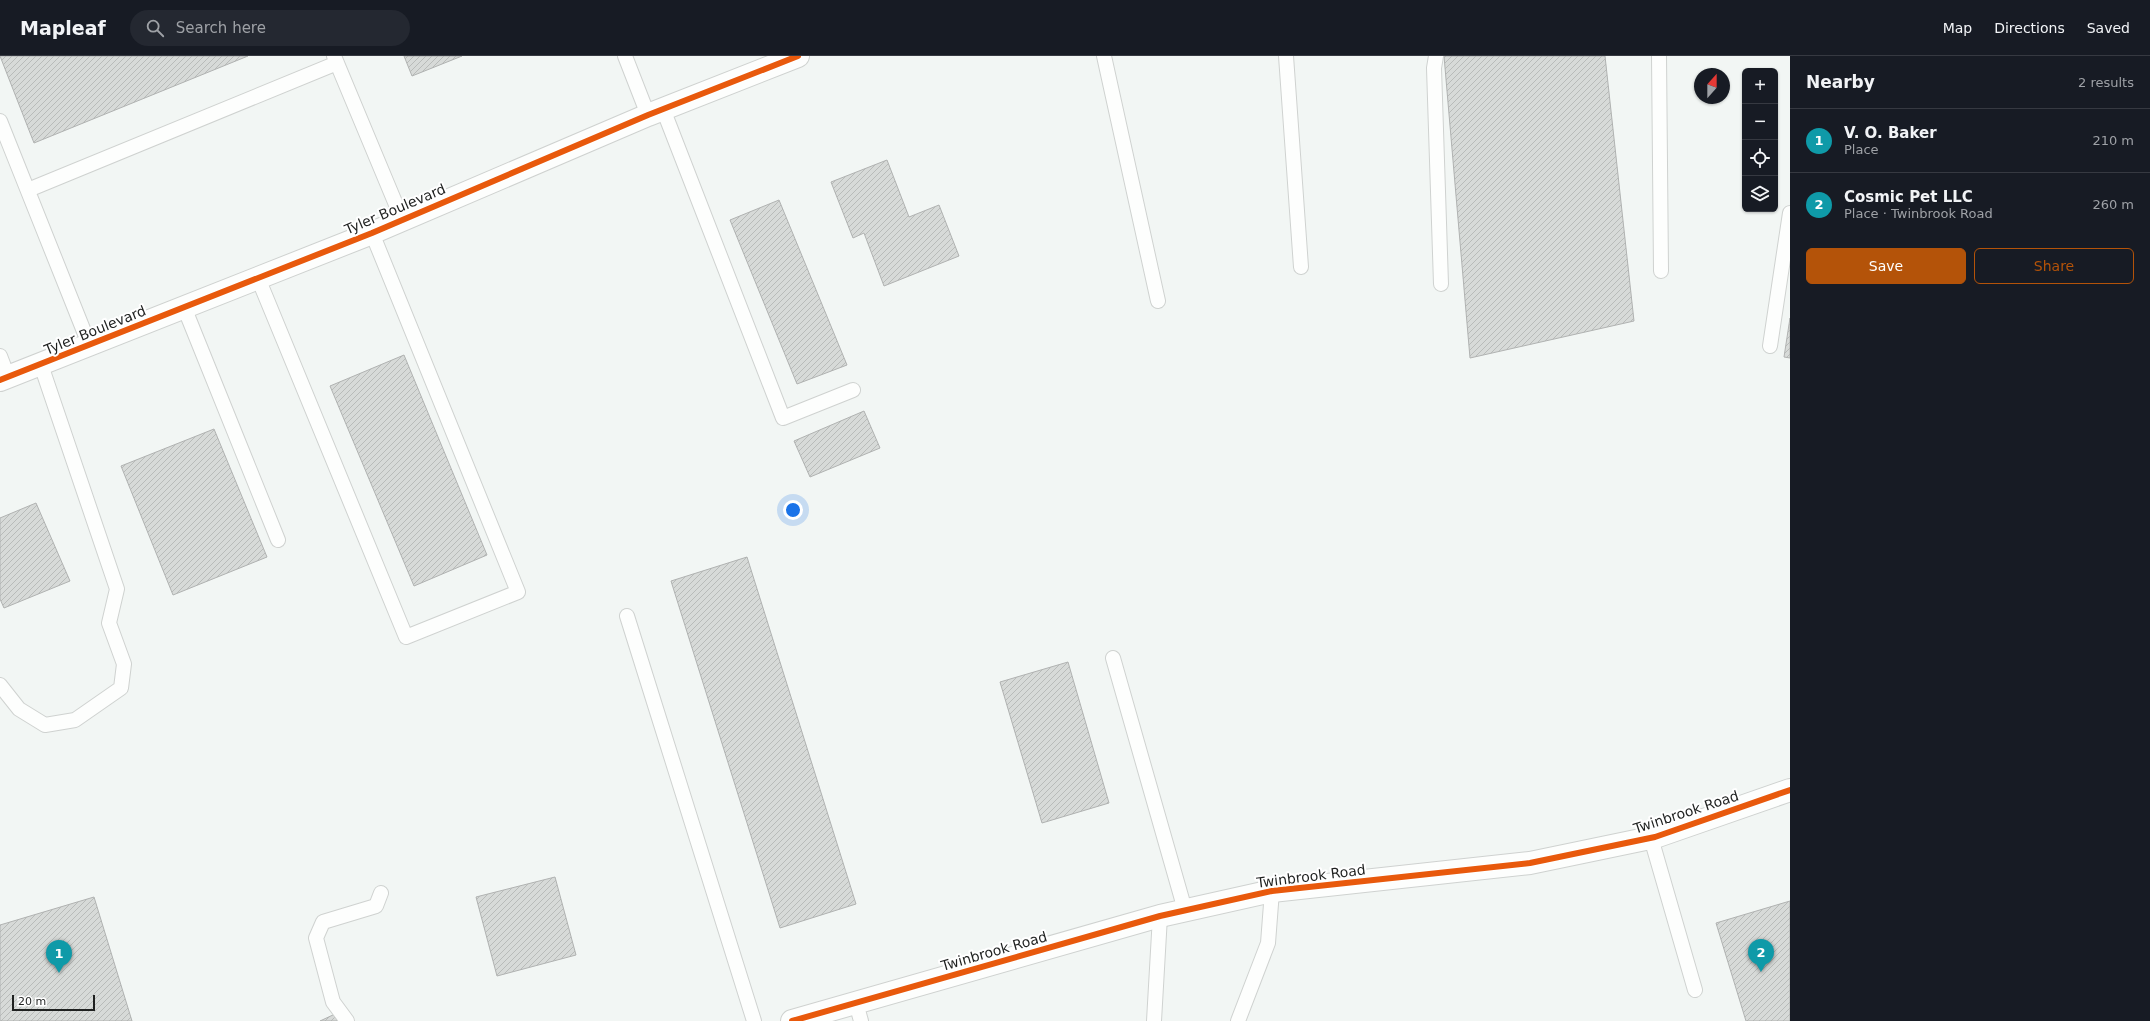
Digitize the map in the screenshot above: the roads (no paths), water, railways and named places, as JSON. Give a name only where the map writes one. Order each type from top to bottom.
[{"type":"street","name":"Tyler Boulevard","points":[[4,378],[372,233],[402,218],[655,112],[798,56]]},
{"type":"street","name":"Twinbrook Road","points":[[792,1021],[858,1012],[1160,916],[1185,910],[1272,891],[1530,863],[1651,838],[1790,790]]},
{"type":"lane","points":[[625,56],[655,112],[784,418],[853,390]]},
{"type":"lane","points":[[1104,56],[1158,301]]},
{"type":"lane","points":[[1286,56],[1301,267]]},
{"type":"lane","points":[[1436,56],[1434,68],[1442,284]]},
{"type":"lane","points":[[1659,56],[1661,271]]},
{"type":"lane","points":[[28,190],[336,60],[402,218]]},
{"type":"lane","points":[[0,121],[89,344]]},
{"type":"lane","points":[[1770,346],[1790,213]]},
{"type":"lane","points":[[258,278],[406,637],[518,592],[372,233]]},
{"type":"lane","points":[[184,307],[278,540]]},
{"type":"lane","points":[[0,356],[4,378]]},
{"type":"lane","points":[[0,685],[18,709],[45,726],[75,720],[121,688],[124,664],[109,623],[117,589],[41,364]]},
{"type":"lane","points":[[627,616],[754,1021]]},
{"type":"lane","points":[[1112,658],[1185,910]]},
{"type":"lane","points":[[1651,838],[1695,990]]},
{"type":"lane","points":[[1238,1021],[1268,944],[1272,891]]},
{"type":"lane","points":[[347,1021],[333,1002],[316,938],[323,922],[376,906],[381,893]]},
{"type":"lane","points":[[1154,1021],[1160,916]]},
{"type":"place","name":"Cosmic Pet LLC","points":[[1761,972]]},
{"type":"place","name":"V. O. Baker","points":[[59,973]]}]
